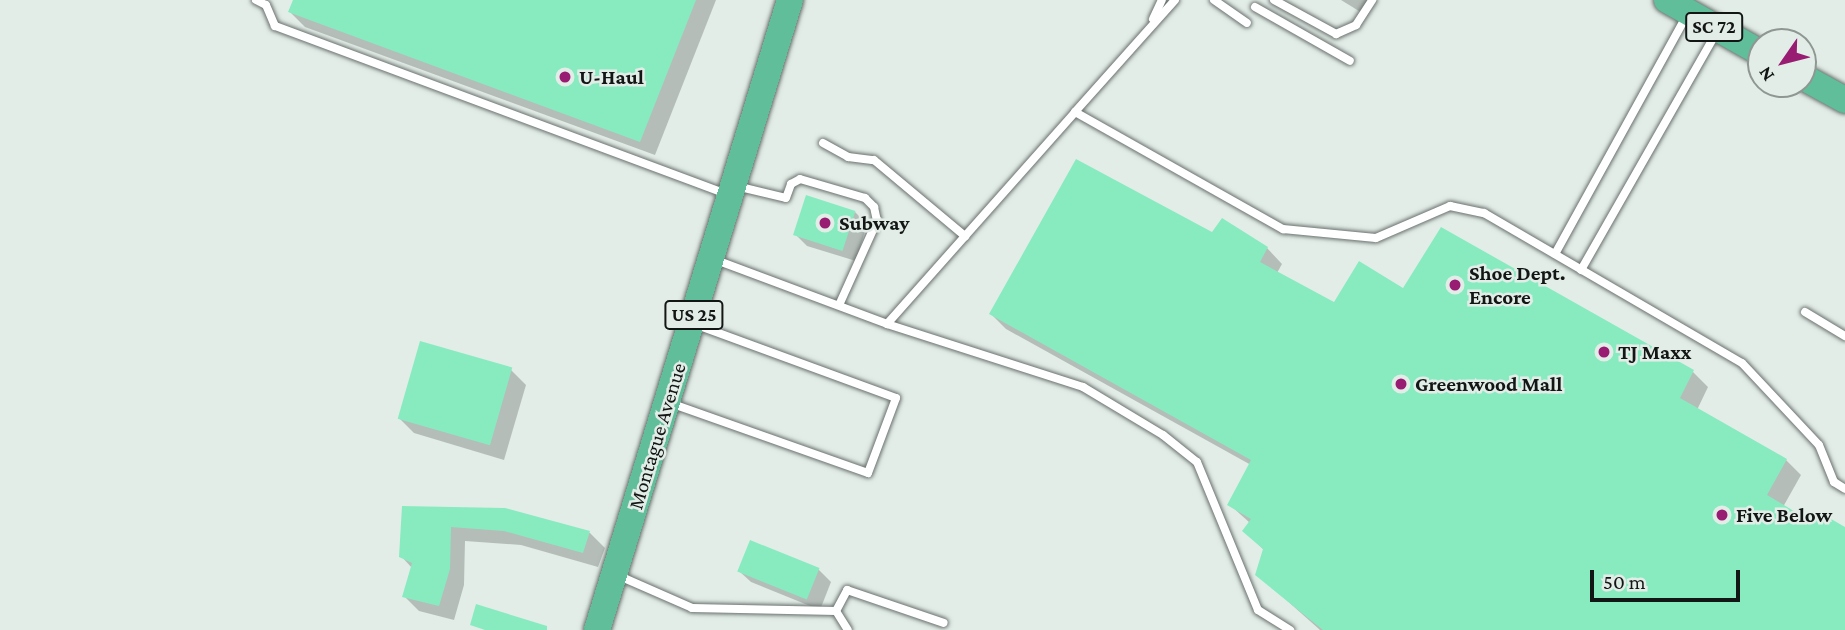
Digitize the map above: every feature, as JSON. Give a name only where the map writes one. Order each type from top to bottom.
[{"type":"highway","name":"Montague Avenue","points":[[597,630],[789,0]]},
{"type":"highway","name":"SC 72","points":[[1678,6],[1747,45]]},
{"type":"highway","points":[[1817,85],[1844,99]]},
{"type":"lane","points":[[256,0],[267,2],[275,26],[732,190],[786,198],[791,184],[800,179],[865,198],[877,212],[877,221],[839,305]]},
{"type":"lane","points":[[1148,30],[1162,0]]},
{"type":"lane","points":[[887,324],[1175,0]]},
{"type":"lane","points":[[1214,0],[1247,23]]},
{"type":"lane","points":[[1274,0],[1336,34],[1356,26],[1372,0]]},
{"type":"lane","points":[[1555,254],[1678,6]]},
{"type":"lane","points":[[1255,7],[1350,61]]},
{"type":"lane","points":[[1581,270],[1719,29]]},
{"type":"lane","points":[[1075,112],[1283,229],[1376,238],[1450,206],[1484,213],[1742,363],[1819,445],[1834,482],[1845,489]]},
{"type":"lane","points":[[823,143],[848,157],[874,160],[965,236]]},
{"type":"lane","points":[[711,259],[887,324],[1083,387],[1163,435],[1197,462],[1258,610],[1290,630]]},
{"type":"lane","points":[[1805,312],[1844,332]]},
{"type":"lane","points":[[667,402],[868,473],[896,398],[691,323]]},
{"type":"lane","points":[[614,574],[692,608],[836,611]]},
{"type":"lane","points":[[836,611],[847,590],[944,624]]},
{"type":"lane","points":[[836,611],[848,630]]},
{"type":"building","name":"U-Haul","points":[[293,0],[696,0],[640,142],[288,12]]},
{"type":"building","name":"Greenwood Mall","points":[[1076,159],[1212,232],[1222,218],[1268,247],[1260,262],[1334,302],[1359,261],[1403,288],[1441,227],[1694,370],[1680,398],[1787,459],[1767,495],[1814,523],[1819,512],[1845,527],[1845,630],[1323,630],[1255,575],[1263,549],[1242,531],[1251,519],[1227,505],[1251,460],[989,314]]},
{"type":"building","name":"Subway","points":[[806,195],[855,211],[842,251],[793,235]]},
{"type":"building","points":[[420,341],[512,367],[490,445],[398,419]]},
{"type":"building","points":[[402,506],[505,508],[590,531],[583,553],[504,531],[451,527],[450,569],[439,606],[402,597],[412,563],[399,557]]},
{"type":"building","points":[[750,540],[820,568],[807,600],[737,572]]},
{"type":"building","points":[[476,604],[547,626],[547,630],[485,630],[470,625]]},
{"type":"place","name":"U-Haul","points":[[565,77]]},
{"type":"place","name":"Subway","points":[[825,223]]},
{"type":"place","name":"Shoe Dept. Encore","points":[[1455,285]]},
{"type":"place","name":"TJ Maxx","points":[[1604,352]]},
{"type":"place","name":"Greenwood Mall","points":[[1401,384]]},
{"type":"place","name":"Five Below","points":[[1722,515]]}]
